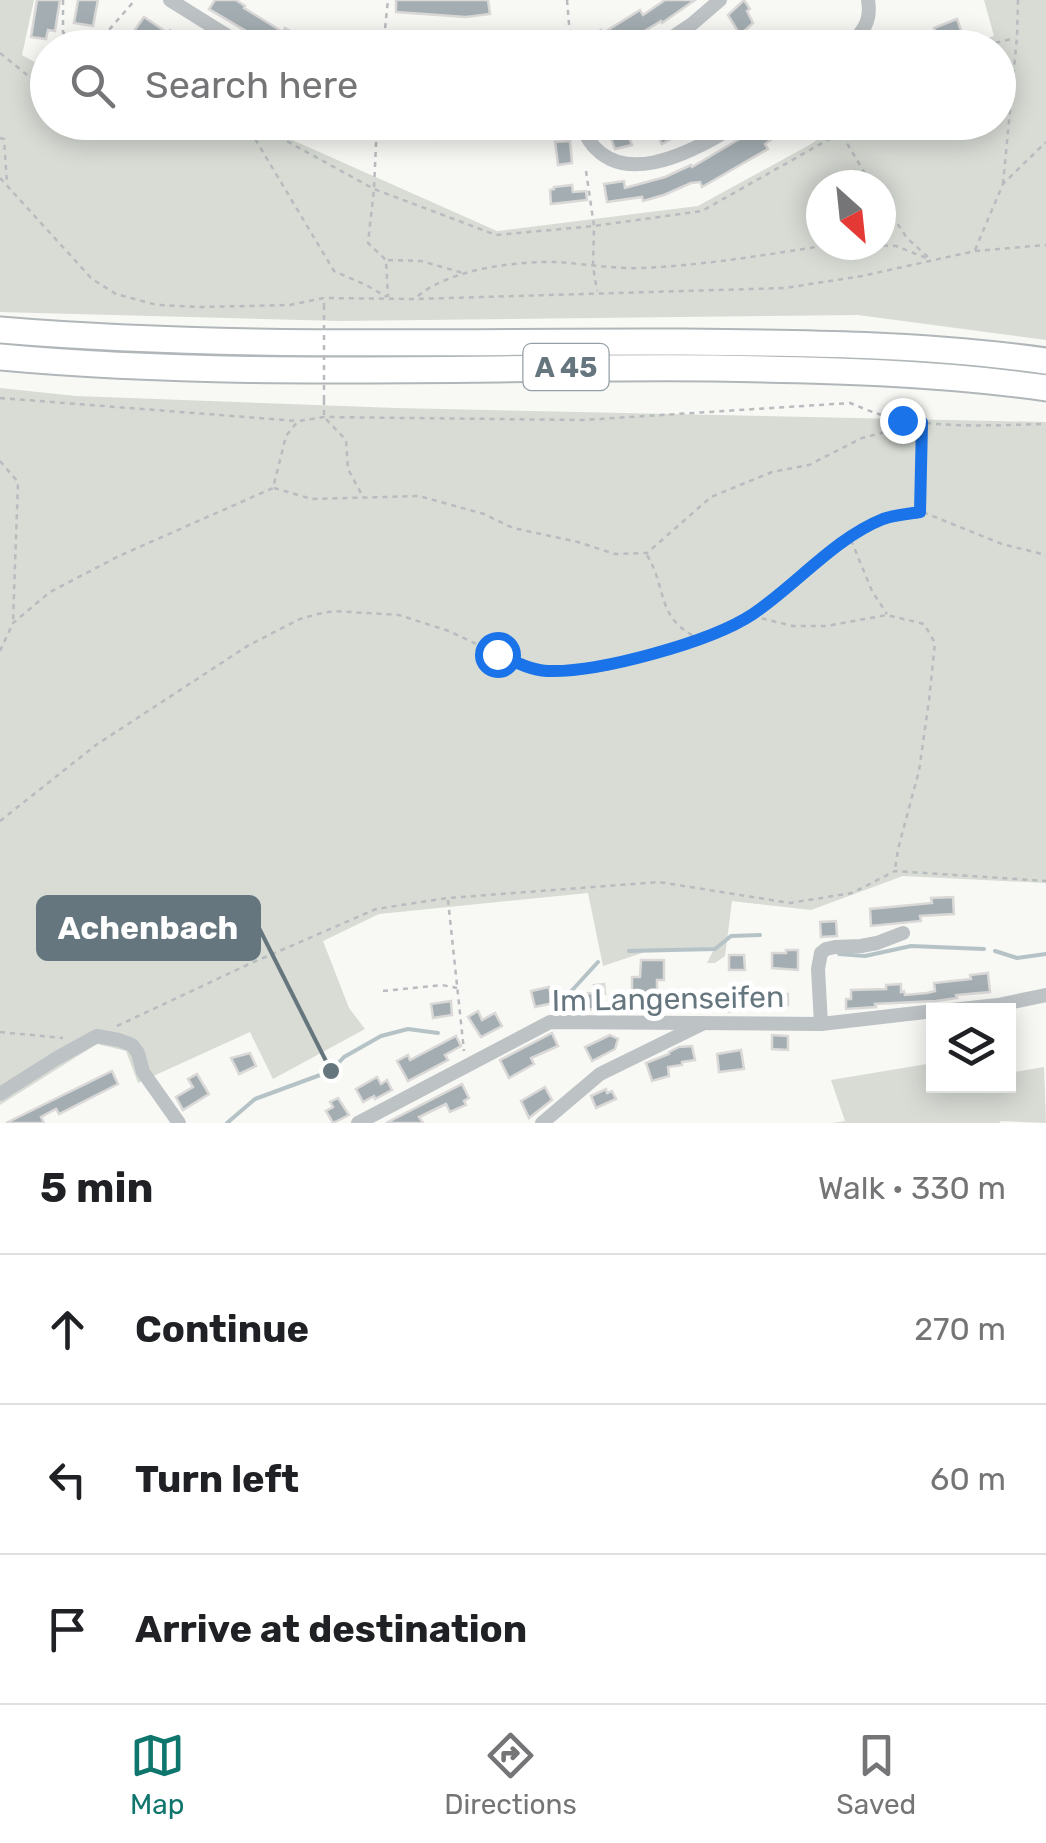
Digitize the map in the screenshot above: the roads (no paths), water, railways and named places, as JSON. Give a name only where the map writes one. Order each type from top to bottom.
[{"type":"highway","name":"A 45","points":[[0,330],[184,342],[844,344],[1046,361]]},
{"type":"highway","name":"A 45","points":[[0,357],[184,368],[386,370],[566,366],[838,370],[1046,388]]},
{"type":"street","points":[[170,0],[219,30]]},
{"type":"street","points":[[683,30],[720,0]]},
{"type":"street","points":[[863,30],[869,18],[868,0]]},
{"type":"street","points":[[588,140],[596,151],[616,163],[640,165],[662,161],[710,140]]},
{"type":"street","name":"Im Langenseifen","points":[[822,1024],[818,969],[821,953],[835,946],[861,946],[903,934]]},
{"type":"street","points":[[1003,1003],[1046,995]]},
{"type":"street","name":"Im Langenseifen","points":[[358,1123],[550,1022],[822,1024],[926,1013]]},
{"type":"street","points":[[542,1123],[600,1074],[704,1023]]},
{"type":"street","points":[[0,1094],[92,1038],[132,1045],[143,1072],[179,1123]]},
{"type":"waterway","points":[[629,951],[715,949],[731,936],[760,935]]},
{"type":"waterway","points":[[839,954],[865,956],[911,946],[984,949]]},
{"type":"waterway","points":[[995,951],[1017,958],[1046,954]]},
{"type":"waterway","points":[[565,998],[598,962]]},
{"type":"waterway","points":[[227,1123],[255,1099],[331,1071],[344,1057],[381,1036],[408,1029],[438,1033]]},
{"type":"place","name":"Achenbach","points":[[331,1071]]}]
